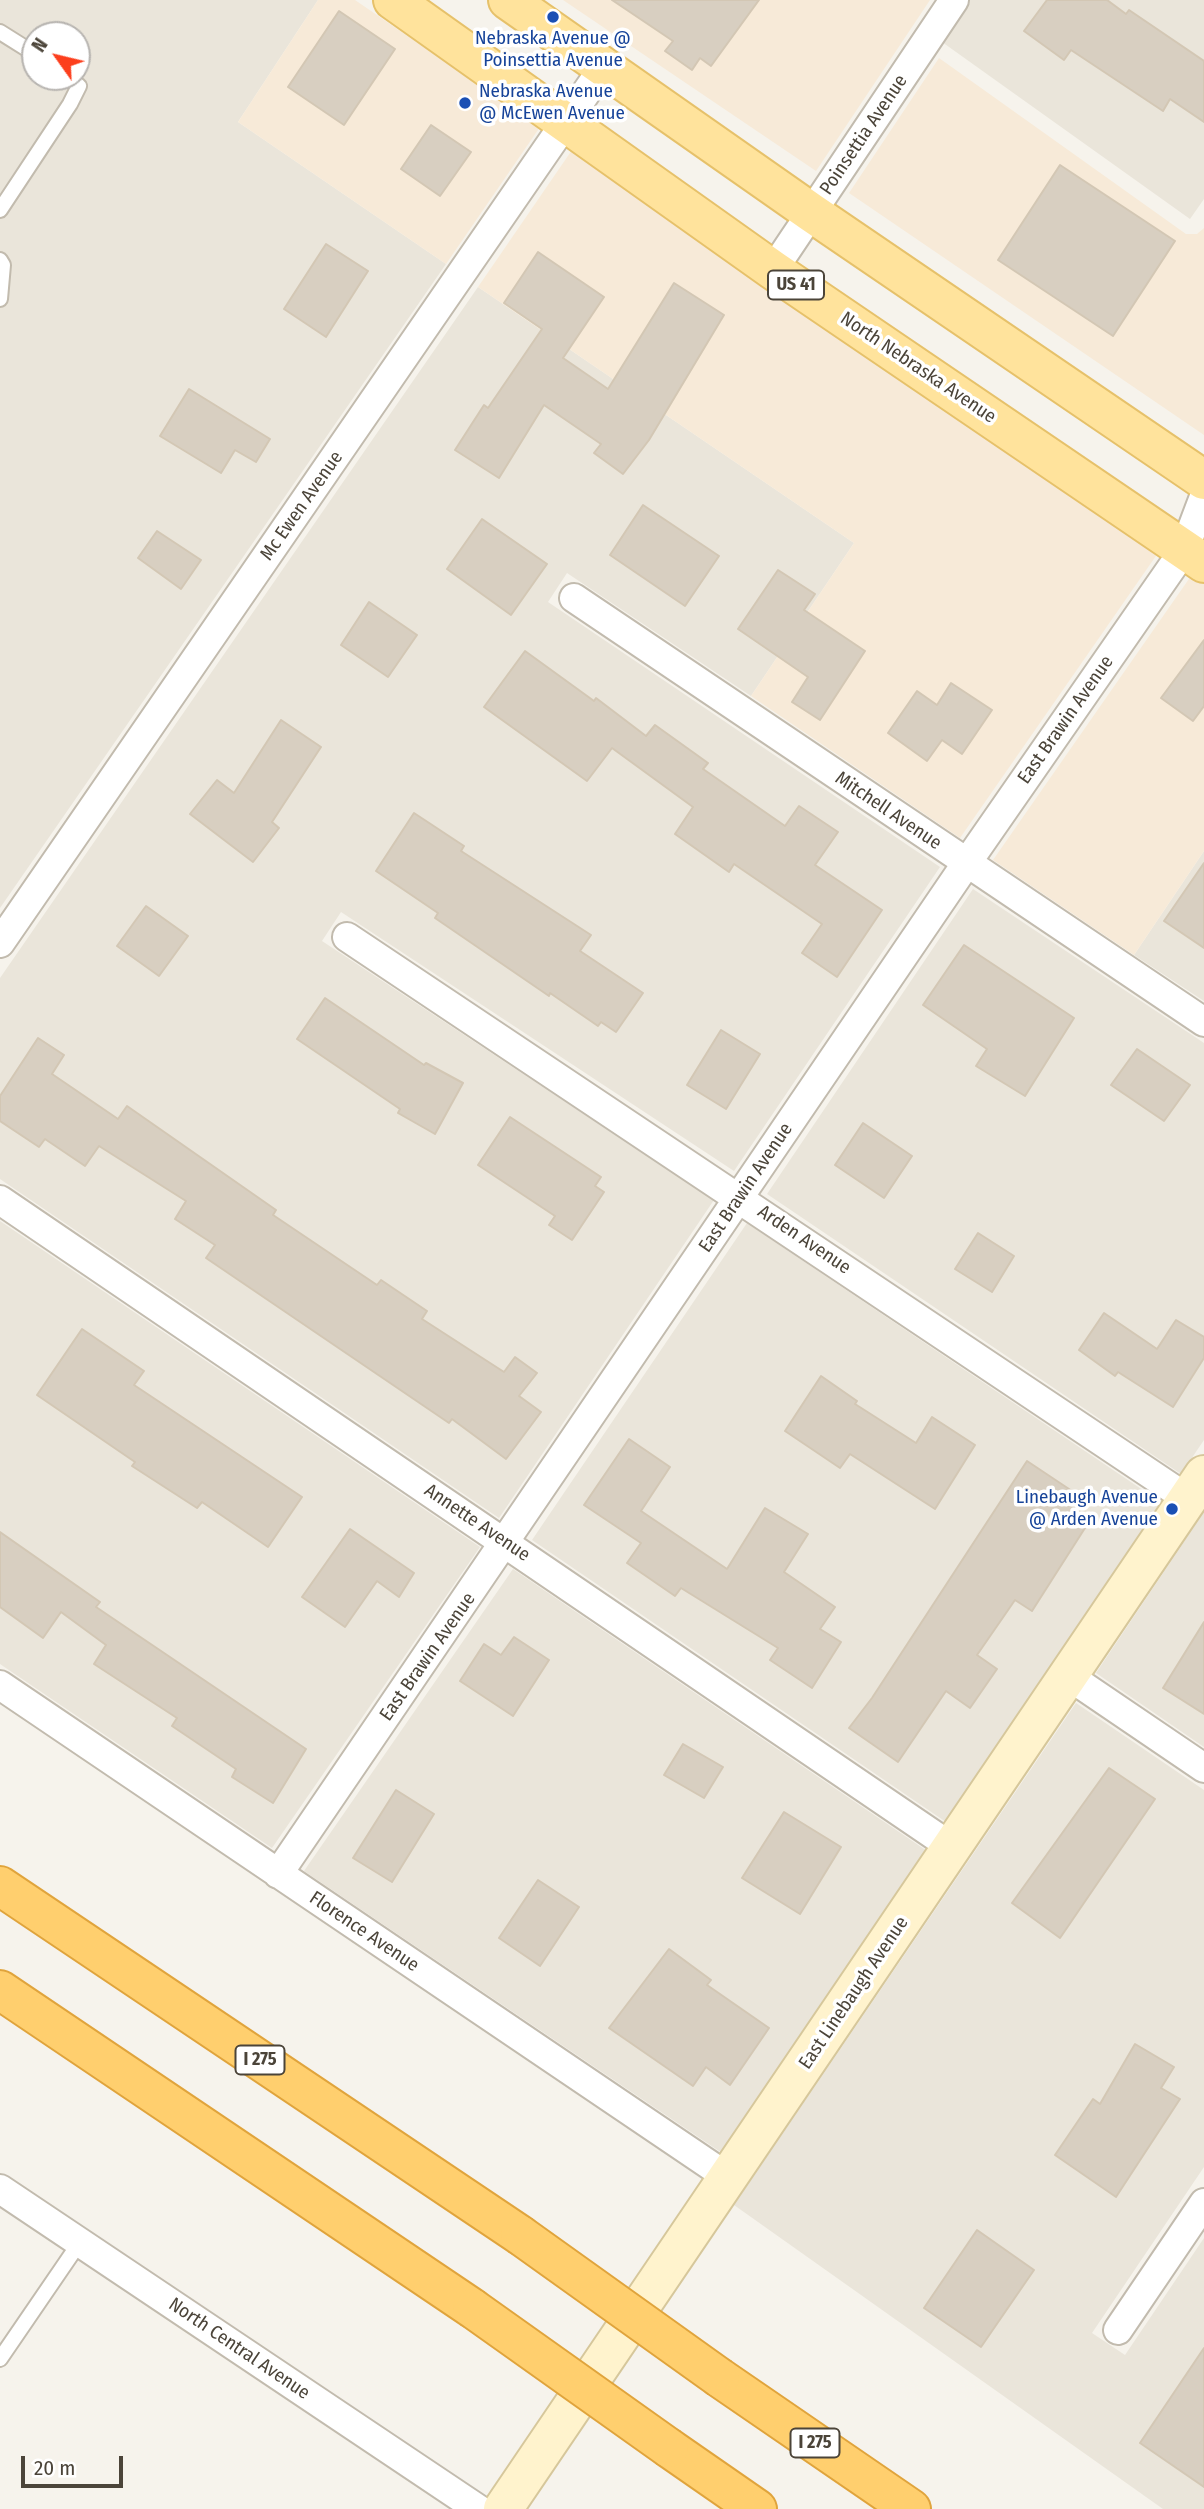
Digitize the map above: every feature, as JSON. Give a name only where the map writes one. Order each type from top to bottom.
[{"type":"highway","name":"I 275","points":[[0,1886],[520,2235],[720,2378],[911,2509]]},
{"type":"highway","points":[[0,1990],[472,2308],[757,2509]]},
{"type":"main road","name":"North Nebraska Avenue","points":[[393,0],[774,270],[1194,556]]},
{"type":"main road","points":[[508,0],[812,213],[1204,480]]},
{"type":"street","name":"Poinsettia Avenue","points":[[774,270],[954,0]]},
{"type":"street","name":"Mc Ewen Avenue","points":[[0,943],[603,68]]},
{"type":"street","name":"East Brawin Avenue","points":[[278,1874],[966,864],[1194,556],[1204,498]]},
{"type":"street","name":"Mitchell Avenue","points":[[574,598],[1204,1022]]},
{"type":"street","name":"Arden Avenue","points":[[347,937],[740,1197],[1196,1487]]},
{"type":"street","name":"Annette Avenue","points":[[0,1200],[953,1848]]},
{"type":"street","name":"East Linebaugh Avenue","points":[[503,2509],[1196,1487]]},
{"type":"street","points":[[1069,1677],[1204,1769]]},
{"type":"street","name":"Florence Avenue","points":[[0,1685],[729,2178]]},
{"type":"street","name":"North Central Avenue","points":[[0,2189],[478,2509]]},
{"type":"street","points":[[1118,2330],[1204,2203]]},
{"type":"lane","points":[[0,32],[21,45]]},
{"type":"lane","points":[[0,210],[76,91]]},
{"type":"lane","points":[[0,261],[3,265],[0,299]]},
{"type":"lane","points":[[0,2359],[80,2242]]},
{"type":"shaded area","points":[[0,0],[318,0],[238,122],[446,264],[0,908]]},
{"type":"shaded area","points":[[318,0],[355,0],[540,127],[446,264],[238,122]]},
{"type":"shaded area","points":[[563,0],[930,0],[816,171]]},
{"type":"shaded area","points":[[970,0],[1204,0],[1204,199],[1190,219],[942,42]]},
{"type":"shaded area","points":[[939,58],[1186,234],[1197,234],[1204,228],[1204,435],[849,193]]},
{"type":"shaded area","points":[[572,150],[1158,553],[960,838],[751,696],[854,543],[478,287]]},
{"type":"shaded area","points":[[478,287],[854,543],[751,696],[567,573],[548,602],[940,867],[734,1171],[341,912],[322,941],[714,1200],[499,1518],[0,1179],[0,978]]},
{"type":"shaded area","points":[[1191,576],[1204,584],[1204,851],[1134,955],[993,860]]},
{"type":"shaded area","points":[[1204,851],[1204,1001],[1134,955]]},
{"type":"shaded area","points":[[973,889],[1204,1043],[1204,1440],[1181,1474],[767,1194]]},
{"type":"shaded area","points":[[0,1221],[480,1547],[272,1848],[0,1664]]},
{"type":"shaded area","points":[[747,1223],[1162,1503],[946,1822],[532,1540]]},
{"type":"shaded area","points":[[1204,1512],[1204,1747],[1096,1673]]},
{"type":"shaded area","points":[[513,1569],[927,1851],[722,2153],[304,1871]]},
{"type":"shaded area","points":[[1076,1703],[1204,1790],[1204,2167],[1092,2333],[1125,2355],[1204,2238],[1204,2509],[1163,2509],[734,2205]]},
{"type":"building","points":[[612,0],[759,0],[711,66],[700,58],[692,70],[665,51],[673,41]]},
{"type":"building","points":[[1047,0],[1107,0],[1126,14],[1129,10],[1204,61],[1204,122],[1170,99],[1163,111],[1071,50],[1064,60],[1024,31]]},
{"type":"building","points":[[339,11],[395,49],[344,125],[288,87]]},
{"type":"building","points":[[431,125],[471,152],[440,196],[401,169]]},
{"type":"building","points":[[1060,165],[1175,241],[1113,336],[998,260]]},
{"type":"building","points":[[326,244],[368,271],[326,337],[284,309]]},
{"type":"building","points":[[538,252],[604,297],[563,358],[608,389],[674,283],[724,315],[649,440],[623,474],[594,453],[601,444],[544,405],[499,478],[455,450],[484,405],[488,408],[542,329],[504,303]]},
{"type":"building","points":[[189,389],[270,439],[256,462],[235,450],[221,473],[160,436]]},
{"type":"building","points":[[643,505],[719,556],[685,606],[610,555]]},
{"type":"building","points":[[482,519],[547,564],[511,615],[447,569]]},
{"type":"building","points":[[157,531],[201,560],[181,589],[138,558]]},
{"type":"building","points":[[778,570],[815,594],[804,610],[865,651],[820,720],[792,702],[808,677],[738,629]]},
{"type":"building","points":[[369,602],[417,635],[388,677],[341,645]]},
{"type":"building","points":[[1204,640],[1204,706],[1193,721],[1161,698]]},
{"type":"building","points":[[525,651],[594,701],[596,698],[646,736],[655,725],[708,763],[703,769],[785,826],[799,806],[838,832],[815,865],[882,910],[837,977],[802,953],[822,924],[734,864],[729,872],[675,834],[693,807],[612,748],[587,781],[484,707]]},
{"type":"building","points":[[951,683],[992,710],[962,754],[942,740],[927,761],[888,733],[917,691],[937,705]]},
{"type":"building","points":[[281,720],[321,747],[272,822],[279,828],[253,862],[190,814],[217,780],[234,793]]},
{"type":"building","points":[[414,813],[464,846],[461,851],[591,935],[580,951],[643,993],[616,1032],[601,1022],[598,1026],[550,993],[549,996],[435,918],[438,913],[376,871]]},
{"type":"building","points":[[1204,863],[1204,948],[1164,921]]},
{"type":"building","points":[[146,906],[188,936],[159,976],[117,946]]},
{"type":"building","points":[[964,945],[1074,1018],[1025,1096],[976,1066],[987,1049],[923,1005]]},
{"type":"building","points":[[325,998],[424,1065],[426,1063],[463,1083],[435,1134],[398,1113],[400,1109],[297,1039]]},
{"type":"building","points":[[721,1030],[760,1054],[726,1109],[687,1085]]},
{"type":"building","points":[[38,1038],[64,1055],[52,1074],[118,1119],[127,1106],[276,1210],[273,1215],[377,1285],[381,1280],[427,1311],[422,1319],[504,1372],[515,1357],[537,1373],[519,1396],[541,1412],[506,1459],[452,1419],[449,1423],[206,1258],[215,1245],[175,1219],[186,1201],[99,1146],[85,1166],[45,1139],[39,1147],[0,1121],[0,1096]]},
{"type":"building","points":[[1137,1049],[1190,1085],[1164,1121],[1111,1085]]},
{"type":"building","points":[[510,1117],[601,1177],[595,1186],[604,1192],[572,1240],[549,1225],[555,1216],[478,1165]]},
{"type":"building","points":[[863,1123],[912,1156],[884,1198],[835,1165]]},
{"type":"building","points":[[978,1233],[1014,1256],[992,1292],[955,1269]]},
{"type":"building","points":[[1104,1313],[1157,1349],[1176,1320],[1204,1337],[1204,1358],[1173,1407],[1118,1372],[1115,1376],[1079,1350]]},
{"type":"building","points":[[82,1329],[144,1371],[134,1385],[302,1497],[268,1547],[202,1502],[197,1508],[132,1466],[135,1462],[37,1395]]},
{"type":"building","points":[[821,1376],[857,1401],[855,1404],[916,1443],[932,1417],[975,1445],[935,1509],[850,1454],[840,1468],[785,1431]]},
{"type":"building","points":[[629,1439],[670,1467],[641,1511],[727,1569],[765,1508],[808,1534],[784,1572],[835,1607],[820,1629],[841,1642],[812,1688],[770,1660],[778,1648],[681,1588],[675,1596],[627,1563],[641,1543],[584,1505]]},
{"type":"building","points":[[1027,1461],[1084,1499],[1071,1518],[1085,1528],[1032,1611],[1015,1600],[977,1655],[997,1669],[970,1708],[946,1691],[898,1762],[849,1728],[872,1698]]},
{"type":"building","points":[[350,1529],[414,1573],[399,1597],[377,1581],[345,1627],[302,1597]]},
{"type":"building","points":[[0,1532],[100,1602],[96,1607],[306,1749],[273,1803],[232,1777],[236,1769],[172,1726],[177,1718],[94,1664],[106,1645],[61,1612],[43,1638],[0,1607]]},
{"type":"building","points":[[1204,1622],[1204,1714],[1163,1688]]},
{"type":"building","points":[[514,1637],[549,1660],[513,1716],[460,1681],[484,1644],[501,1655]]},
{"type":"building","points":[[683,1744],[723,1767],[704,1798],[664,1775]]},
{"type":"building","points":[[1109,1768],[1155,1799],[1060,1938],[1012,1903]]},
{"type":"building","points":[[396,1790],[434,1814],[392,1882],[353,1858]]},
{"type":"building","points":[[784,1812],[841,1847],[800,1914],[742,1878]]},
{"type":"building","points":[[538,1880],[579,1907],[540,1966],[499,1938]]},
{"type":"building","points":[[669,1949],[711,1980],[707,1985],[769,2028],[730,2085],[706,2067],[693,2086],[609,2028]]},
{"type":"building","points":[[1135,2044],[1174,2067],[1161,2088],[1180,2099],[1116,2197],[1055,2155],[1093,2099],[1100,2104]]},
{"type":"building","points":[[977,2230],[1034,2270],[981,2347],[924,2308]]},
{"type":"building","points":[[1204,2348],[1204,2487],[1140,2443]]},
{"type":"place","name":"Nebraska Avenue @ Poinsettia Avenue","points":[[553,17]]},
{"type":"place","name":"Nebraska Avenue @ McEwen Avenue","points":[[465,103]]},
{"type":"place","name":"Linebaugh Avenue @ Arden Avenue","points":[[1172,1509]]}]
